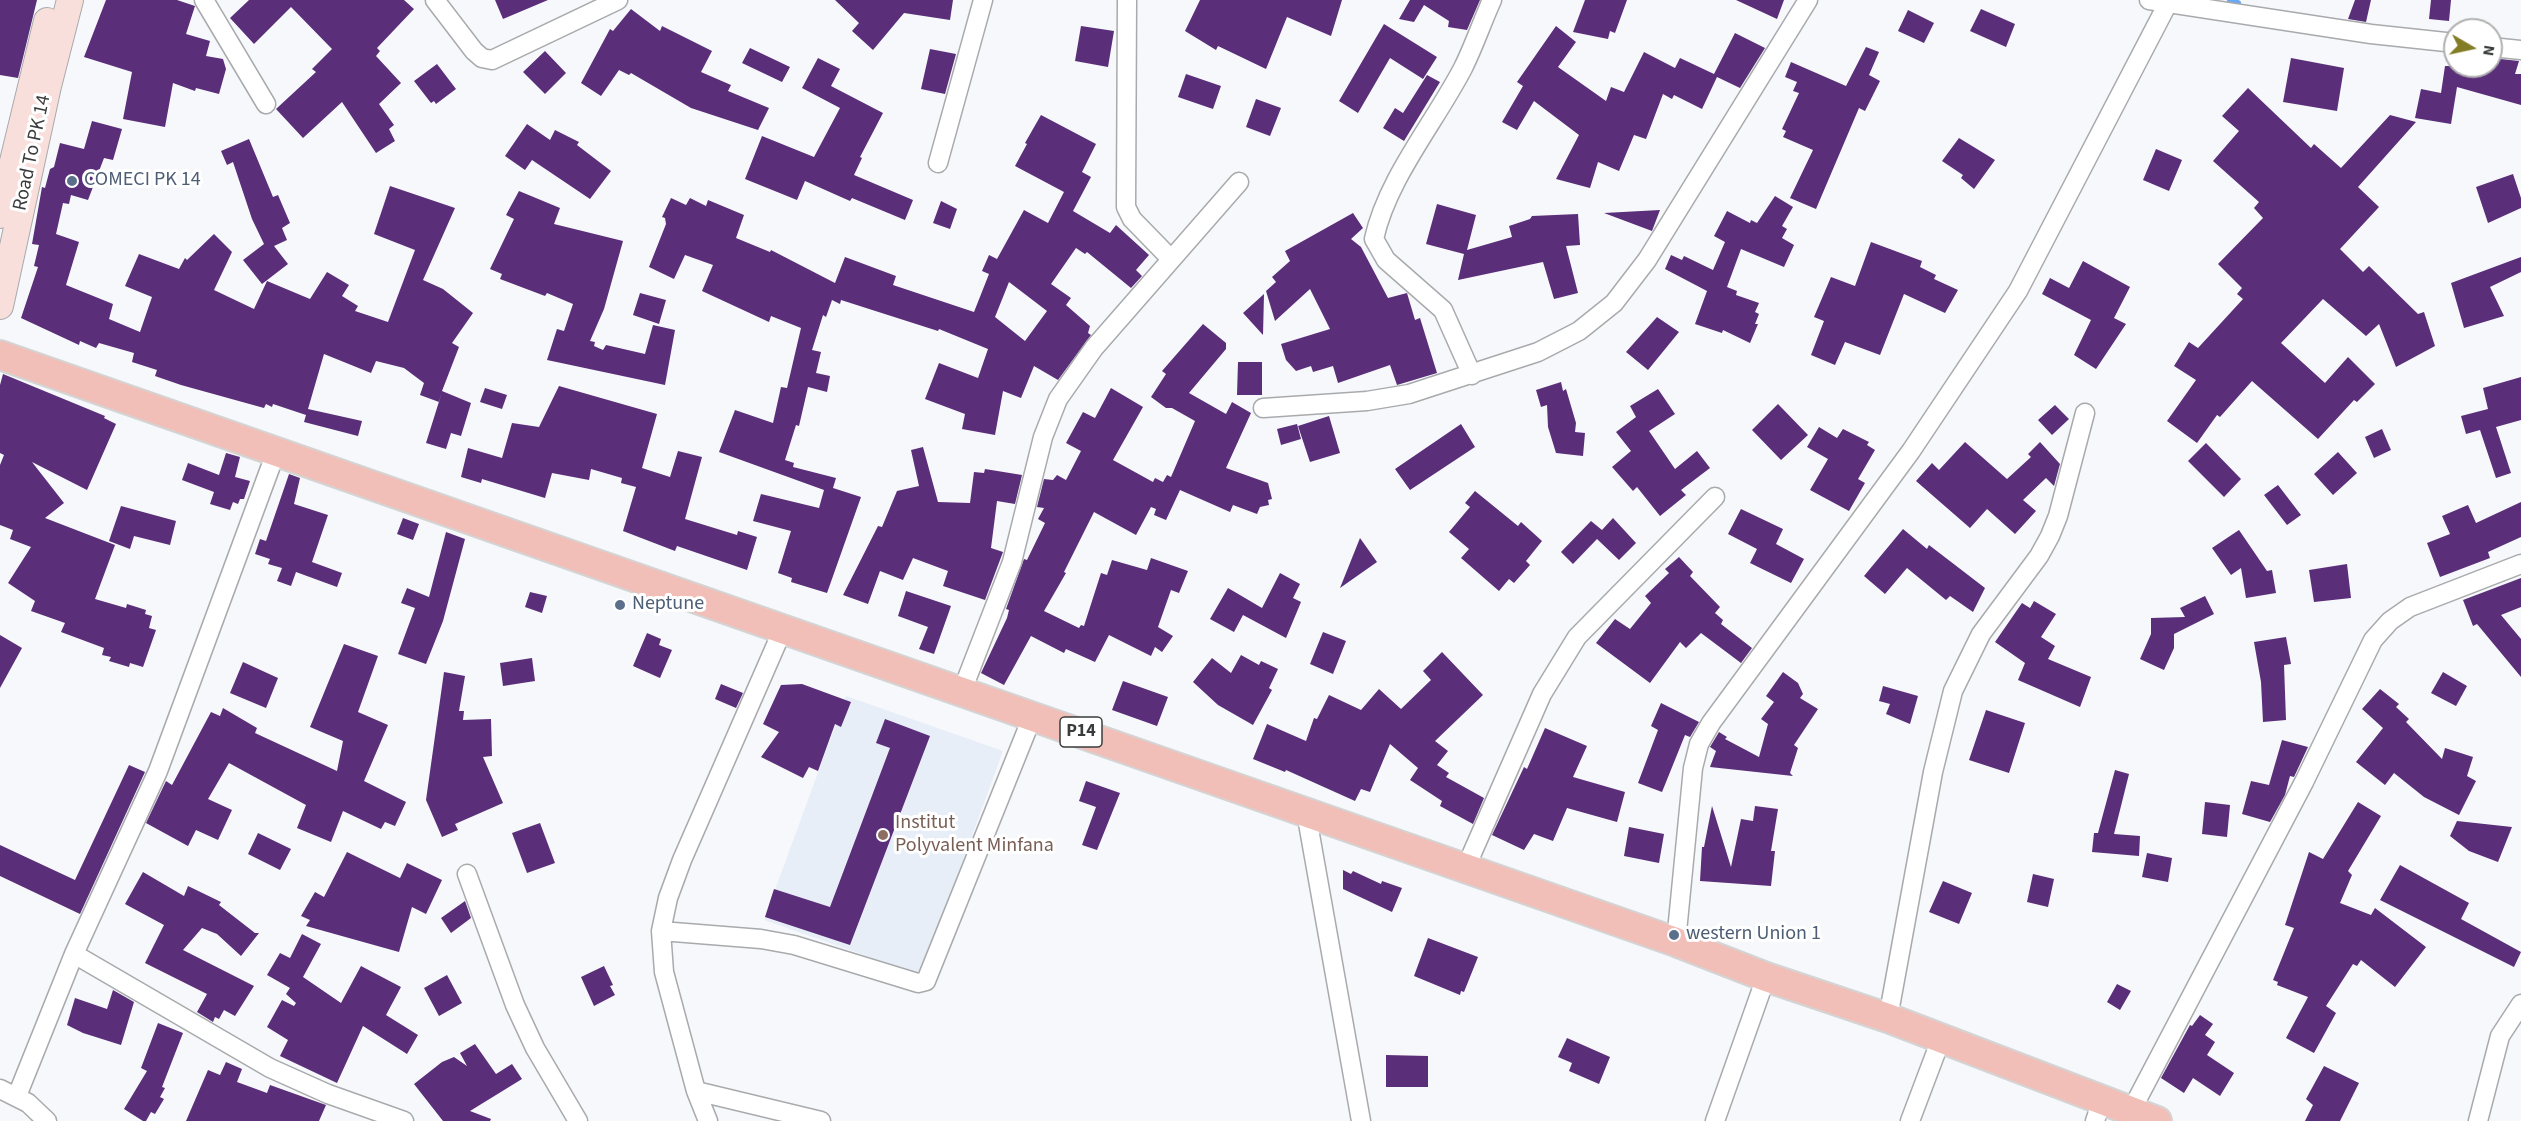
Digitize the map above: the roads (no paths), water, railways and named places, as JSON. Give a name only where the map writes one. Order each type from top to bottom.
[{"type":"main road","name":"Road To PK 14","points":[[0,215],[52,0]]},
{"type":"main road","name":"Road To PK 14","points":[[0,306],[48,86],[70,0]]},
{"type":"main road","name":"P14","points":[[0,355],[1466,867],[1676,942],[1766,977],[1888,1018],[1941,1039],[2099,1111],[2144,1116]]},
{"type":"street","points":[[204,0],[266,104]]},
{"type":"street","points":[[435,0],[474,51],[482,58],[492,60],[618,0]]},
{"type":"street","points":[[938,163],[982,0]]},
{"type":"street","points":[[1127,0],[1126,207],[1132,219],[1171,259]]},
{"type":"street","points":[[1472,375],[1443,310],[1386,260],[1374,239],[1378,222],[1409,160],[1464,67],[1492,0]]},
{"type":"street","points":[[1263,408],[1367,401],[1409,394],[1538,352],[1579,331],[1614,303],[1647,260],[1808,0]]},
{"type":"street","points":[[2149,0],[2371,34],[2443,42]]},
{"type":"street","points":[[1676,942],[1693,768],[1699,744],[1728,698],[1832,561],[1911,451],[2018,291],[2168,3]]},
{"type":"street","points":[[2503,48],[2521,50]]},
{"type":"street","points":[[962,691],[1012,562],[1050,416],[1058,399],[1094,348],[1239,182]]},
{"type":"street","points":[[1888,1018],[1933,772],[1953,691],[1981,634],[2039,556],[2050,536],[2058,516],[2085,413]]},
{"type":"street","points":[[17,1096],[74,954],[158,771],[276,452]]},
{"type":"street","points":[[1466,867],[1542,694],[1577,637],[1715,497]]},
{"type":"street","points":[[2144,1116],[2373,640],[2390,621],[2410,607],[2521,564]]},
{"type":"street","points":[[708,1121],[696,1091],[664,972],[661,931],[668,898],[682,860],[783,629]]},
{"type":"street","points":[[661,931],[783,943],[918,983],[926,981],[1033,715]]},
{"type":"street","points":[[1306,812],[1361,1121]]},
{"type":"street","points":[[466,874],[515,1005],[535,1048],[578,1121]]},
{"type":"street","points":[[74,954],[270,1068],[328,1094],[404,1121]]},
{"type":"street","points":[[1715,1121],[1766,977]]},
{"type":"street","points":[[2478,1121],[2500,1036],[2521,1004]]},
{"type":"street","points":[[1910,1121],[1941,1039]]},
{"type":"street","points":[[0,1089],[17,1096],[47,1121]]},
{"type":"street","points":[[696,1091],[822,1121]]},
{"type":"waterway","points":[[2230,0],[2238,3]]},
{"type":"place","name":"COMECI PK 14","points":[[72,181]]},
{"type":"place","name":"Neptune","points":[[620,605]]},
{"type":"place","name":"Institut Polyvalent Minfana","points":[[883,835]]},
{"type":"place","name":"western Union 1","points":[[1674,935]]}]
